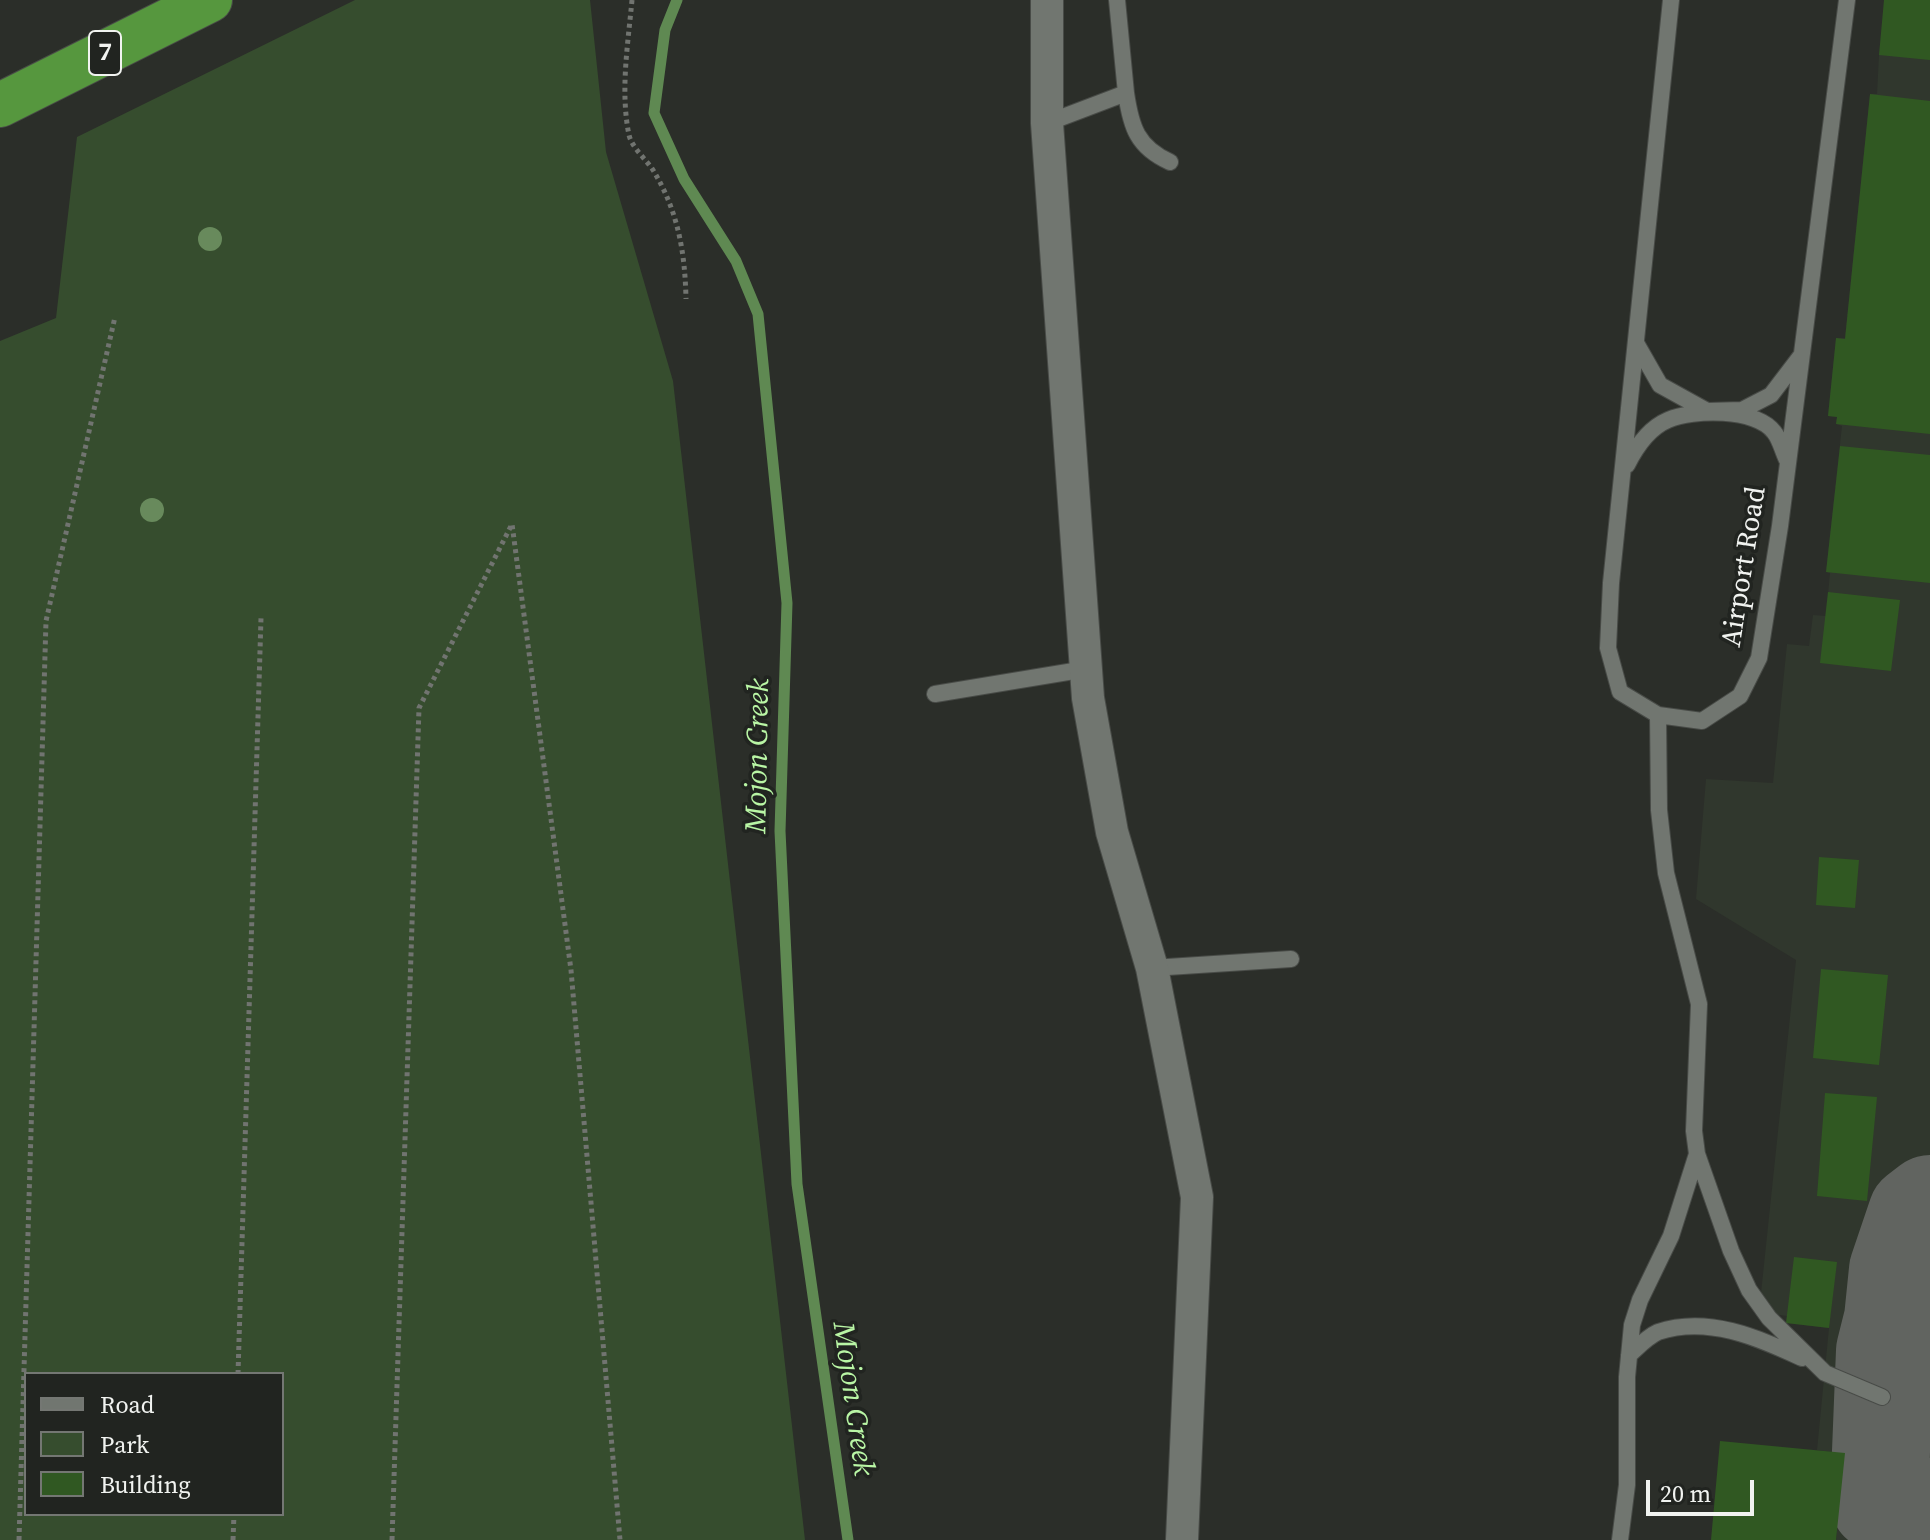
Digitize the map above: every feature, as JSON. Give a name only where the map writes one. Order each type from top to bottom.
[{"type":"highway","name":"7","points":[[0,105],[210,0]]},
{"type":"street","points":[[1047,0],[1047,123],[1088,698],[1112,832],[1152,968],[1197,1197],[1182,1540]]},
{"type":"lane","points":[[1117,0],[1129,115],[1144,145],[1170,162]]},
{"type":"lane","name":"Airport Road","points":[[1671,0],[1611,583],[1608,648],[1620,692],[1658,715],[1702,721],[1740,696],[1759,658],[1772,583],[1847,0]]},
{"type":"lane","points":[[1047,123],[1126,93]]},
{"type":"lane","points":[[1636,343],[1660,385],[1707,411],[1742,410],[1771,395],[1801,356]]},
{"type":"lane","points":[[1622,475],[1638,443],[1668,420],[1718,411],[1754,420],[1774,431],[1788,462]]},
{"type":"lane","points":[[935,694],[1086,669]]},
{"type":"lane","points":[[1658,715],[1659,810],[1666,873],[1699,1004],[1694,1131],[1697,1154],[1731,1251],[1749,1290],[1769,1318],[1825,1373],[1882,1397]]},
{"type":"lane","points":[[1152,968],[1291,959]]},
{"type":"lane","points":[[1620,1540],[1627,1485],[1632,1325],[1640,1300],[1671,1236],[1697,1154]]},
{"type":"lane","points":[[1629,1355],[1659,1332],[1709,1327],[1736,1331],[1763,1340],[1814,1363]]},
{"type":"path","points":[[632,0],[625,74],[629,138],[653,170],[675,211],[685,259],[686,299]]},
{"type":"path","points":[[19,1540],[46,621],[115,317]]},
{"type":"path","points":[[392,1540],[419,708],[512,524],[571,970],[620,1540]]},
{"type":"path","points":[[238,1372],[261,618]]},
{"type":"path","points":[[233,1540],[234,1516]]},
{"type":"shaded area","points":[[1930,0],[1930,1540],[1836,1540],[1845,1454],[1817,1450],[1829,1328],[1786,1323],[1787,1316],[1759,1312],[1796,960],[1696,899],[1706,779],[1773,783],[1787,644],[1809,646],[1813,615],[1826,616],[1830,573],[1826,572],[1842,426],[1836,424],[1837,417],[1828,416],[1836,338],[1845,338],[1870,94],[1877,94],[1879,55]]},
{"type":"green space","points":[[355,0],[590,0],[606,152],[673,381],[805,1540],[0,1540],[0,341],[56,318],[77,137]]},
{"type":"building","points":[[1884,0],[1930,0],[1930,60],[1879,55]]},
{"type":"building","points":[[1870,94],[1930,101],[1930,434],[1836,424],[1837,417],[1828,416],[1836,338],[1845,339]]},
{"type":"building","points":[[1840,446],[1930,455],[1930,583],[1826,572]]},
{"type":"building","points":[[1828,592],[1900,600],[1891,671],[1820,663]]},
{"type":"building","points":[[1819,857],[1859,860],[1855,908],[1816,905]]},
{"type":"building","points":[[1821,969],[1888,975],[1879,1065],[1813,1058]]},
{"type":"building","points":[[1825,1093],[1877,1097],[1867,1201],[1817,1196]]},
{"type":"building","points":[[1794,1257],[1837,1262],[1829,1328],[1786,1323]]},
{"type":"building","points":[[1720,1441],[1845,1453],[1836,1540],[1711,1540]]},
{"type":"waterway","name":"Mojon Creek","points":[[677,0],[665,30],[654,113],[684,179],[736,261],[758,314],[787,603],[780,831],[797,1184],[848,1540]]},
{"type":"taxiway","points":[[1930,1204],[1917,1214],[1898,1270],[1893,1319],[1885,1351],[1879,1502],[1930,1507]]}]
